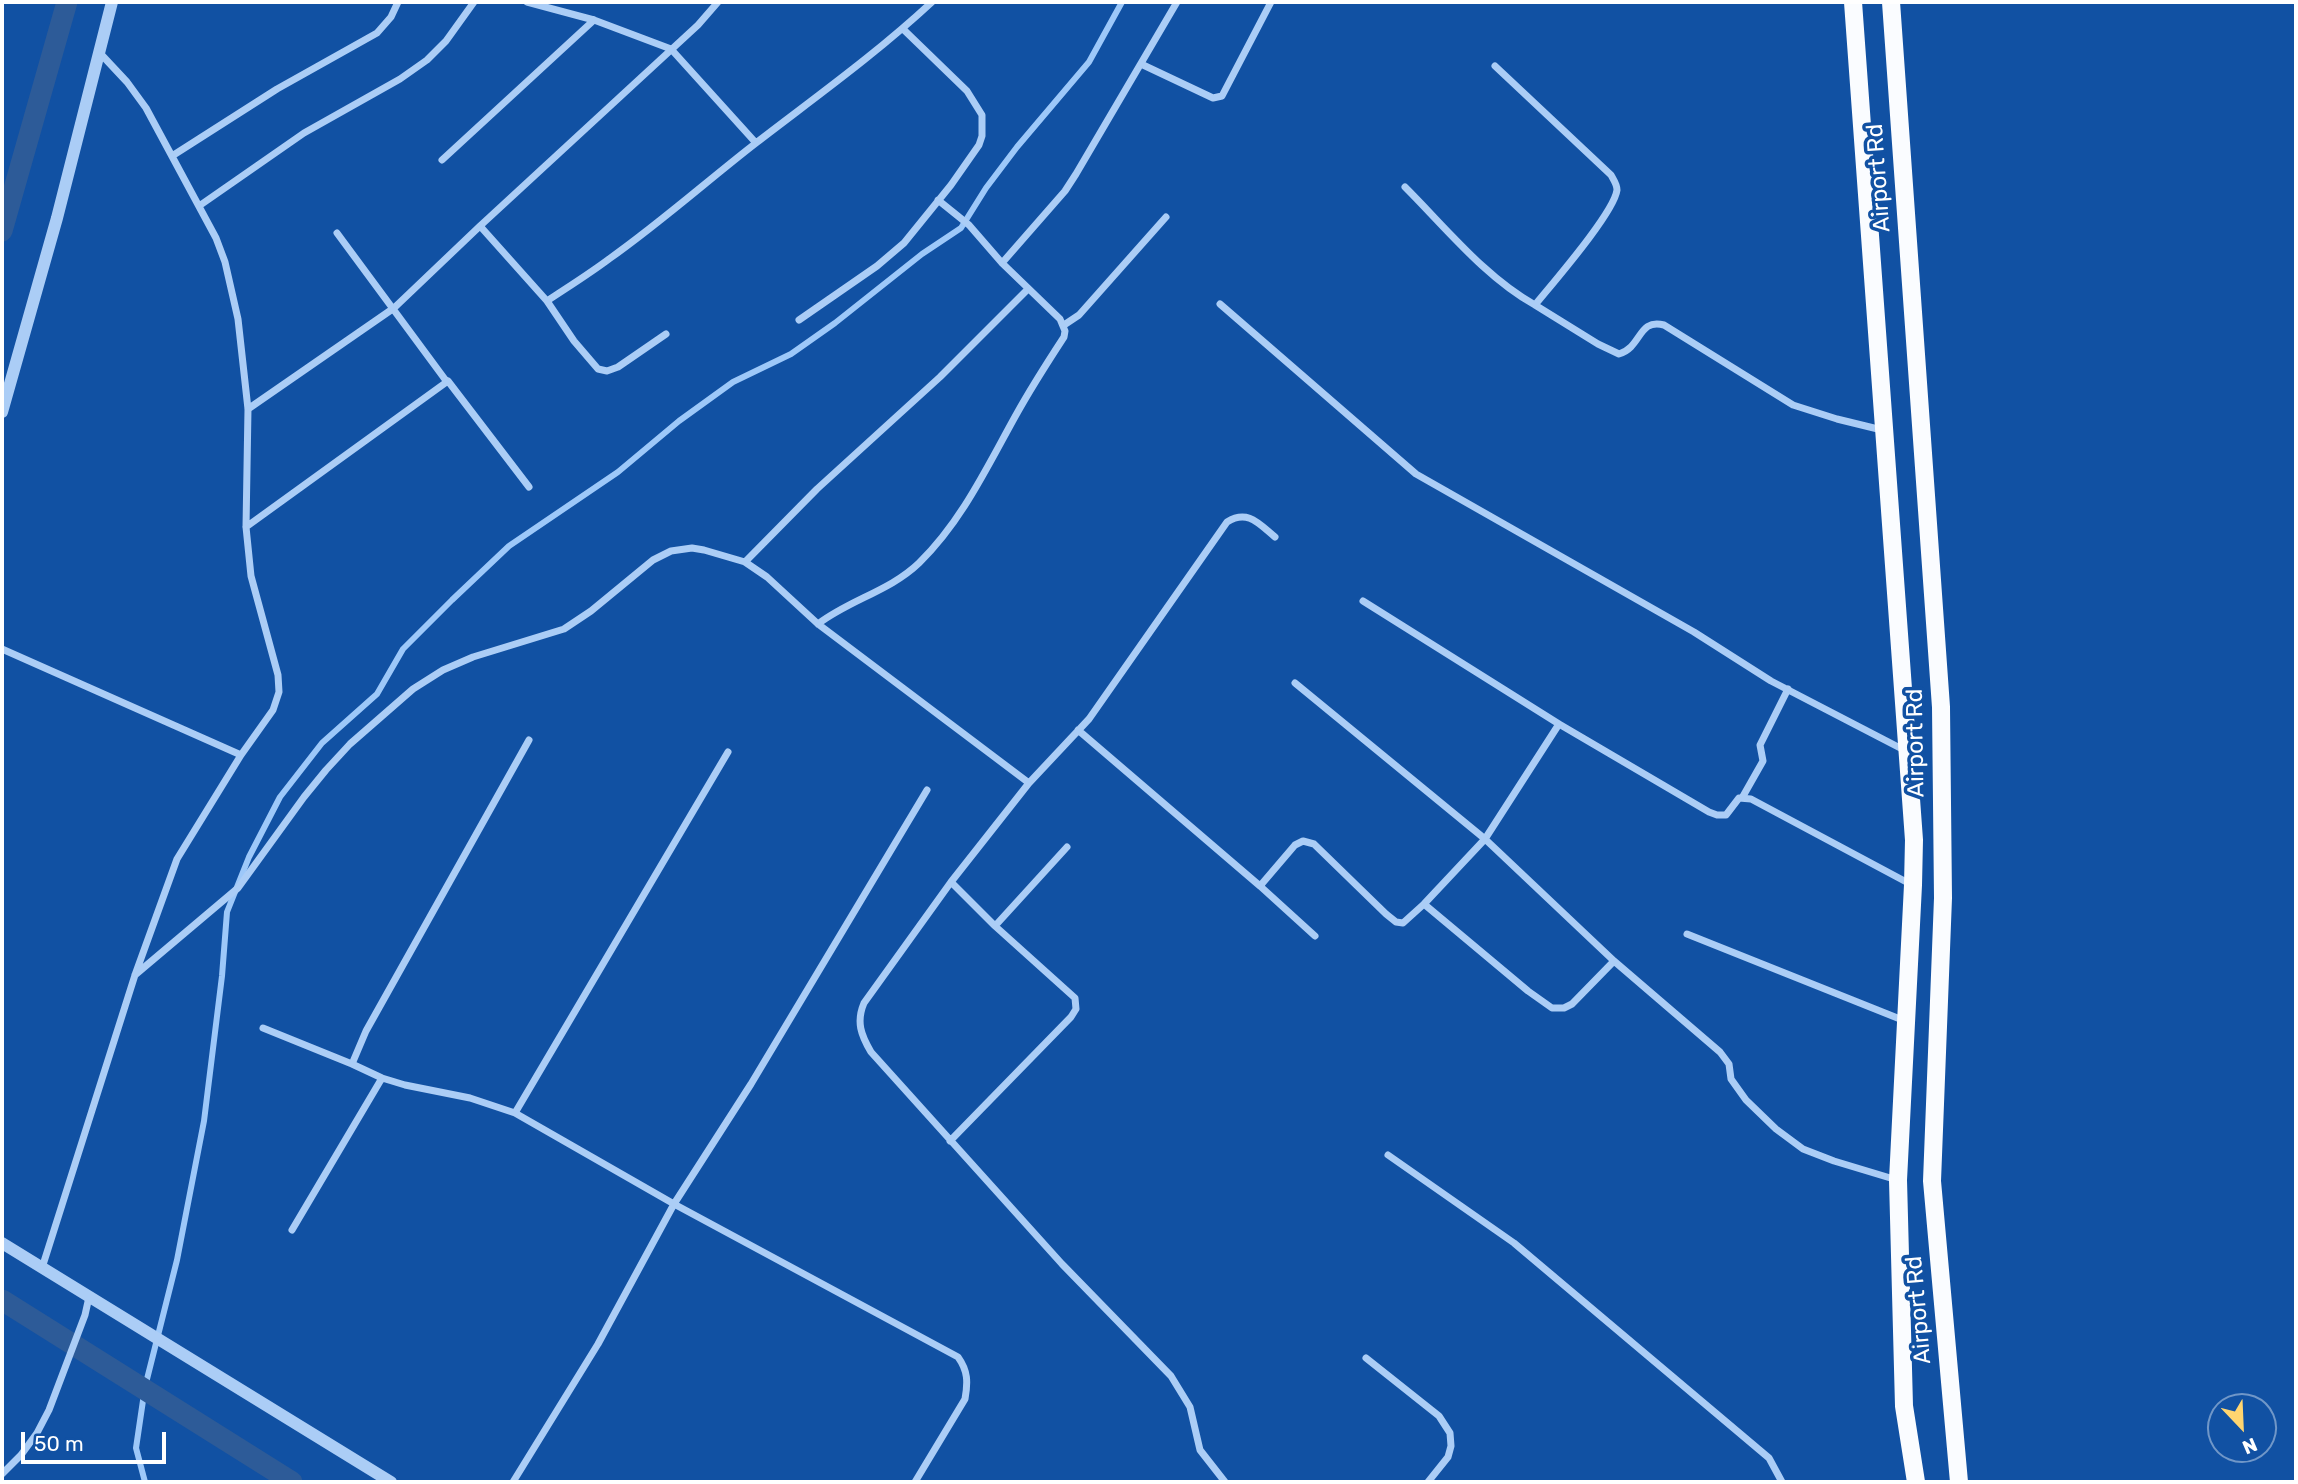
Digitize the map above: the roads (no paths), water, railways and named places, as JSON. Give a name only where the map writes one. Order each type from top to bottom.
[{"type":"main road","points":[[1853,2],[1914,840],[1898,1180],[1904,1406],[1916,1482]]},
{"type":"main road","name":"Airport Rd","points":[[1891,2],[1941,707],[1943,898],[1932,1181],[1959,1482]]},
{"type":"street","points":[[2,412],[57,218],[112,2]]},
{"type":"street","points":[[172,156],[277,89],[377,33],[391,17],[398,2]]},
{"type":"street","points":[[199,206],[304,133],[400,79],[427,60],[446,41],[474,2]]},
{"type":"street","points":[[527,2],[594,20],[671,49],[756,143]]},
{"type":"street","points":[[547,300],[608,260],[756,143],[821,96],[932,2]]},
{"type":"street","points":[[1002,263],[1065,191],[1177,2]]},
{"type":"street","points":[[1141,64],[1213,98],[1222,96],[1271,2]]},
{"type":"street","points":[[248,409],[394,308],[698,24],[715,3]]},
{"type":"street","points":[[442,160],[594,20]]},
{"type":"street","points":[[799,320],[889,257],[904,243],[942,202],[979,145],[982,115],[967,91],[903,29]]},
{"type":"street","points":[[42,1268],[135,975],[177,859],[241,755],[273,710],[279,692],[278,675],[251,576],[246,527],[248,409],[240,328],[228,272],[216,238],[146,108],[127,82],[98,51]]},
{"type":"street","points":[[1495,66],[1611,175],[1617,190],[1589,236],[1535,305]]},
{"type":"street","points":[[1405,187],[1491,273],[1518,295],[1598,344],[1619,354],[1629,349],[1648,324],[1655,322],[1793,405],[1883,430]]},
{"type":"street","points":[[818,624],[897,579],[917,564],[942,537],[979,486],[1017,414],[1064,337],[1064,325],[1060,319],[942,202]]},
{"type":"street","points":[[1064,325],[1079,314],[1166,217]]},
{"type":"street","points":[[481,226],[547,300],[574,341],[598,369],[607,371],[618,367],[666,334]]},
{"type":"street","points":[[337,233],[529,487]]},
{"type":"street","points":[[745,562],[817,489],[940,377],[1028,289]]},
{"type":"street","points":[[1220,304],[1416,474],[1694,632],[1788,690],[1908,752]]},
{"type":"street","points":[[246,527],[447,382]]},
{"type":"street","points":[[1225,1482],[1204,1457],[1198,1444],[1190,1407],[1171,1376],[1062,1264],[871,1052],[861,1035],[859,1014],[864,1003],[951,882],[1029,783],[1088,719],[1227,522],[1244,516],[1256,521],[1275,537]]},
{"type":"street","points":[[135,975],[238,888],[326,770],[350,744],[413,689],[443,670],[473,657],[564,629],[591,611],[653,560],[671,551],[692,548],[745,562],[766,577],[818,624],[1029,783]]},
{"type":"street","points":[[1363,601],[1559,724],[1709,812],[1726,814],[1735,801],[1742,798],[1751,799],[1913,885]]},
{"type":"street","points":[[2,649],[241,755]]},
{"type":"street","points":[[1296,683],[1485,839],[1614,961],[1720,1052],[1729,1064],[1731,1079],[1738,1090],[1776,1129],[1804,1149],[1898,1180]]},
{"type":"street","points":[[1742,798],[1763,761],[1760,745],[1788,690]]},
{"type":"street","points":[[1260,886],[1295,845],[1308,841],[1324,852],[1396,922],[1407,921],[1485,839],[1559,724]]},
{"type":"street","points":[[1078,730],[1315,936]]},
{"type":"street","points":[[352,1064],[366,1031],[529,740]]},
{"type":"street","points":[[514,1113],[728,752]]},
{"type":"street","points":[[513,1482],[598,1344],[674,1204],[751,1084],[927,790]]},
{"type":"street","points":[[995,926],[1067,847]]},
{"type":"street","points":[[950,1141],[1076,1009],[1075,998],[951,882]]},
{"type":"street","points":[[1424,904],[1552,1008],[1564,1008],[1572,1004],[1614,961]]},
{"type":"street","points":[[1687,934],[1905,1021]]},
{"type":"street","points":[[263,1028],[382,1078],[470,1098],[514,1113],[674,1204],[958,1357],[965,1367],[968,1383],[965,1399],[915,1482]]},
{"type":"street","points":[[292,1230],[382,1078]]},
{"type":"street","points":[[1388,1155],[1514,1243],[1769,1458],[1782,1482]]},
{"type":"street","points":[[2,1243],[391,1482]]},
{"type":"street","points":[[2,1474],[21,1455],[49,1410],[85,1315],[89,1297]]},
{"type":"street","points":[[1366,1359],[1439,1416],[1450,1433],[1448,1457],[1429,1482]]},
{"type":"waterway","points":[[2,231],[67,2]]},
{"type":"waterway","points":[[145,1482],[136,1448],[145,1387],[177,1260],[204,1121],[227,912],[249,857],[280,797],[322,743],[377,694],[403,649],[509,546],[618,472],[679,421],[733,382],[791,354],[922,254],[961,228],[986,188],[1017,147],[1089,62],[1122,2]]},
{"type":"waterway","points":[[2,1300],[292,1482]]}]
